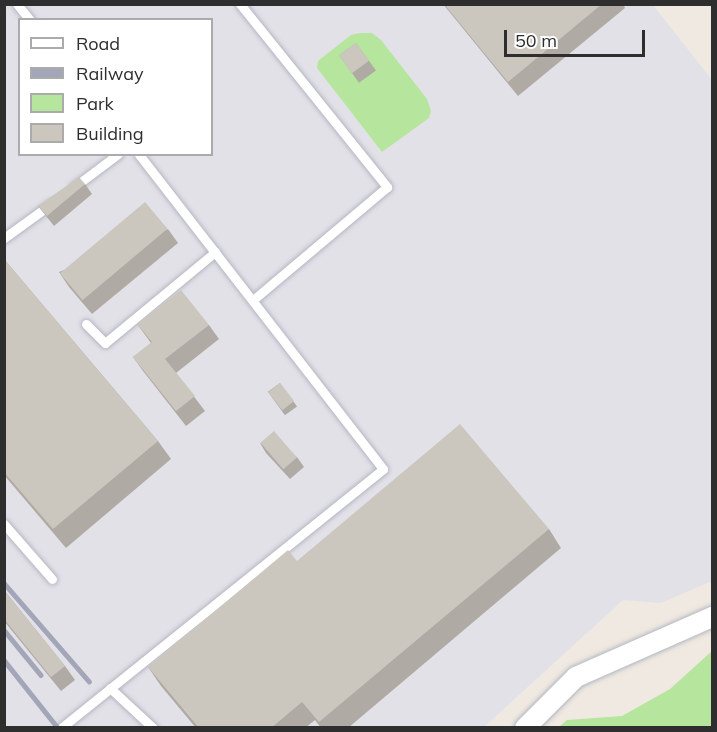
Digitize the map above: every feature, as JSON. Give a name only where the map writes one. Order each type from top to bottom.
[{"type":"street","points":[[525,728],[576,677],[712,617]]},
{"type":"lane","points":[[17,4],[28,18]]},
{"type":"lane","points":[[240,4],[387,187],[254,299]]},
{"type":"lane","points":[[4,238],[115,156]]},
{"type":"lane","points":[[62,728],[382,469],[254,299],[141,156]]},
{"type":"lane","points":[[86,324],[105,343],[215,252]]},
{"type":"lane","points":[[4,524],[52,579]]},
{"type":"lane","points":[[110,688],[153,728]]},
{"type":"shaded area","points":[[4,5],[653,5],[712,80],[712,581],[661,603],[623,600],[484,727],[5,727]]},
{"type":"green space","points":[[372,33],[381,40],[427,99],[431,111],[429,118],[382,152],[317,68],[318,61],[351,35]]},
{"type":"green space","points":[[712,651],[712,727],[559,727],[567,720],[622,716],[670,689]]},
{"type":"building","points":[[444,4],[602,4],[508,82]]},
{"type":"building","points":[[356,43],[369,61],[352,73],[339,55]]},
{"type":"building","points":[[79,177],[85,184],[47,216],[38,206]]},
{"type":"building","points":[[145,202],[167,229],[82,300],[60,273]]},
{"type":"building","points":[[4,259],[158,441],[53,529],[4,472]]},
{"type":"building","points":[[181,290],[209,325],[165,359],[195,396],[176,411],[133,357],[152,342],[137,324]]},
{"type":"building","points":[[280,383],[294,401],[282,410],[268,392]]},
{"type":"building","points":[[460,424],[549,529],[319,722],[302,702],[271,728],[199,728],[148,667],[288,550],[297,561]]},
{"type":"building","points":[[274,431],[297,457],[283,469],[260,443]]},
{"type":"building","points":[[4,590],[65,666],[51,677],[4,619]]},
{"type":"railway","points":[[4,583],[89,681]]},
{"type":"railway","points":[[4,630],[41,675]]},
{"type":"railway","points":[[4,660],[58,728]]}]
